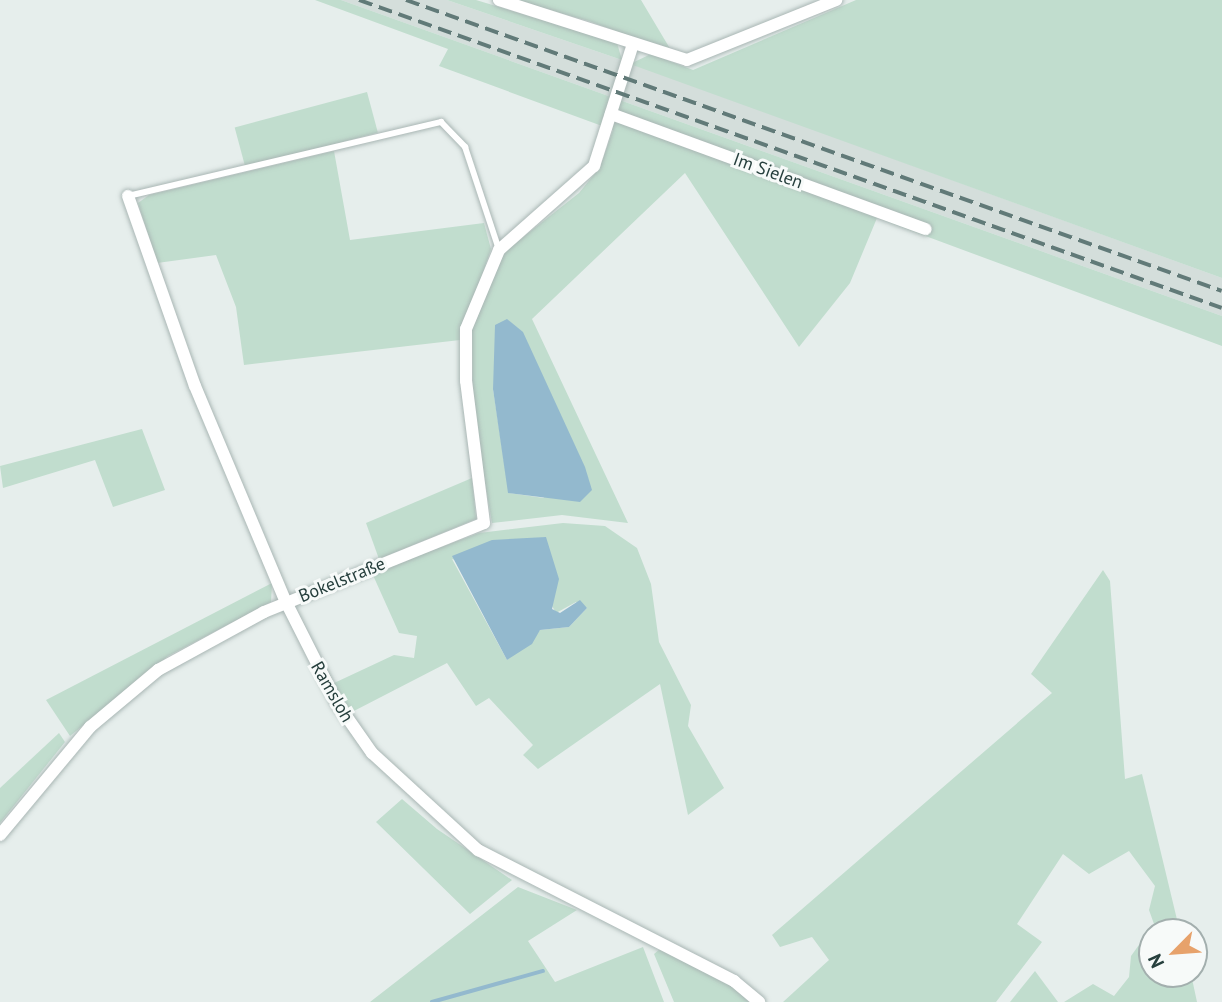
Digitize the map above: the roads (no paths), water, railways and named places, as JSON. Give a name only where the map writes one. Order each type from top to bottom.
[{"type":"street","points":[[499,0],[687,60],[836,0]]},
{"type":"street","name":"Bokelstraße","points":[[0,835],[74,745],[125,695],[204,642],[286,603],[484,523],[465,343],[499,250],[590,172],[633,44]]},
{"type":"street","name":"Im Sielen","points":[[611,114],[926,229]]},
{"type":"street","name":"Ramsloh","points":[[128,196],[198,395],[286,603],[354,729],[442,822],[523,878],[734,981],[759,1002]]},
{"type":"lane","points":[[128,196],[435,122],[453,130],[470,158],[499,250]]},
{"type":"water","points":[[507,319],[523,332],[585,467],[592,490],[580,502],[508,493],[493,389],[495,325]]},
{"type":"water","points":[[546,537],[559,579],[552,609],[560,613],[580,600],[587,608],[569,627],[540,630],[532,644],[507,660],[452,556],[492,540]]},
{"type":"waterway","points":[[432,1002],[543,971]]},
{"type":"railway","points":[[359,0],[1222,308]]},
{"type":"railway","points":[[406,0],[1222,291]]}]
